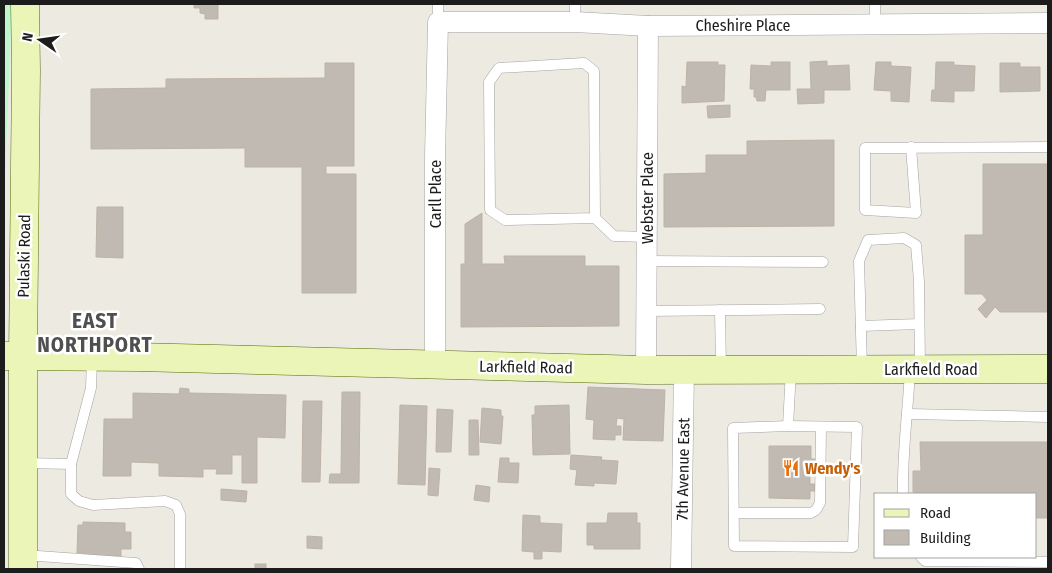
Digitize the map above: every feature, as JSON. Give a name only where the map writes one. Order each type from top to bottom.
[{"type":"main road","name":"Pulaski Road","points":[[23,562],[23,463],[13,355],[26,78],[25,4]]},
{"type":"main road","name":"Larkfield Road","points":[[13,355],[646,370],[1048,369]]},
{"type":"street","name":"Cheshire Place","points":[[438,13],[575,13],[648,26],[1048,23]]},
{"type":"street","name":"Carll Place","points":[[435,366],[435,157],[438,13]]},
{"type":"street","name":"Webster Place","points":[[646,370],[648,26]]},
{"type":"street","name":"7th Avenue East","points":[[681,569],[684,369]]},
{"type":"lane","points":[[875,24],[876,4]]},
{"type":"lane","points":[[595,218],[594,71],[584,63],[499,68],[489,82],[490,210],[505,220],[595,218],[614,236],[647,237]]},
{"type":"lane","points":[[911,147],[916,213],[865,210],[865,148],[911,147],[1048,147]]},
{"type":"lane","points":[[862,369],[859,260],[868,240],[904,238],[916,245],[920,324],[902,466],[902,493]]},
{"type":"lane","points":[[647,261],[823,262]]},
{"type":"lane","points":[[646,312],[820,309]]},
{"type":"lane","points":[[720,310],[721,369]]},
{"type":"lane","points":[[861,326],[920,324]]},
{"type":"lane","points":[[92,356],[91,388],[71,464],[70,494],[79,502],[93,505],[165,502],[176,504],[180,514],[180,569]]},
{"type":"lane","points":[[788,426],[791,369]]},
{"type":"lane","points":[[908,414],[1048,417]]},
{"type":"lane","points":[[734,513],[811,513],[816,510],[820,503],[821,427]]},
{"type":"lane","points":[[821,427],[857,427],[853,547],[734,546],[733,428],[821,427]]},
{"type":"lane","points":[[23,463],[71,464]]},
{"type":"lane","points":[[23,562],[71,558],[138,566]]},
{"type":"lane","points":[[922,558],[925,560],[1048,562]]},
{"type":"green space","points":[[4,4],[12,4],[4,201]]},
{"type":"building","points":[[194,4],[218,4],[218,19],[205,19],[205,14],[200,13],[200,8],[194,8]]},
{"type":"building","points":[[827,61],[827,66],[849,65],[850,90],[824,90],[824,103],[798,104],[797,89],[811,89],[810,62]]},
{"type":"building","points":[[687,62],[718,62],[718,65],[725,65],[724,101],[682,103],[682,86],[686,87]]},
{"type":"building","points":[[771,62],[790,62],[790,90],[766,90],[765,101],[757,101],[756,97],[754,97],[754,89],[750,89],[751,65],[771,66]]},
{"type":"building","points":[[876,62],[891,62],[891,66],[911,67],[909,102],[891,101],[891,91],[874,90]]},
{"type":"building","points":[[936,62],[954,62],[954,65],[975,66],[974,91],[954,91],[954,102],[931,101],[932,90],[935,90]]},
{"type":"building","points":[[325,63],[354,63],[354,166],[326,166],[326,174],[356,174],[356,293],[302,293],[302,167],[245,167],[245,148],[91,149],[91,89],[166,88],[166,79],[325,78]]},
{"type":"building","points":[[1000,63],[1020,63],[1020,67],[1040,67],[1040,91],[1000,92]]},
{"type":"building","points":[[730,105],[730,117],[708,118],[707,106]]},
{"type":"building","points":[[834,140],[834,226],[664,227],[664,174],[706,173],[706,155],[747,155],[747,141]]},
{"type":"building","points":[[983,164],[1048,164],[1048,312],[1000,312],[995,307],[986,318],[978,309],[987,300],[982,294],[965,294],[965,235],[983,235]]},
{"type":"building","points":[[97,207],[123,207],[123,258],[96,257]]},
{"type":"building","points":[[482,213],[482,264],[505,264],[504,256],[585,256],[585,266],[619,266],[619,326],[461,327],[461,264],[465,264],[465,224]]},
{"type":"building","points":[[588,387],[665,390],[663,441],[623,440],[624,419],[617,418],[616,426],[621,426],[621,435],[615,435],[615,440],[593,439],[594,420],[586,419]]},
{"type":"building","points":[[180,388],[189,389],[189,393],[286,395],[285,438],[257,437],[257,483],[242,483],[242,455],[232,455],[232,474],[216,474],[217,469],[203,469],[203,477],[159,476],[159,463],[131,462],[131,476],[103,476],[104,419],[133,419],[133,393],[179,394]]},
{"type":"building","points":[[342,392],[360,392],[359,483],[329,483],[330,474],[341,474]]},
{"type":"building","points":[[303,401],[322,401],[320,482],[302,482]]},
{"type":"building","points":[[400,405],[427,406],[425,485],[398,484]]},
{"type":"building","points":[[569,405],[570,454],[533,455],[532,415],[535,415],[535,406]]},
{"type":"building","points":[[482,408],[501,410],[501,416],[503,416],[501,444],[480,442]]},
{"type":"building","points":[[437,409],[453,410],[451,452],[436,452]]},
{"type":"building","points":[[469,420],[478,420],[479,455],[469,455]]},
{"type":"building","points":[[920,442],[1048,442],[1048,518],[1037,518],[1037,493],[913,492],[913,471],[921,471]]},
{"type":"building","points":[[769,446],[811,446],[811,459],[815,459],[815,472],[810,472],[810,484],[815,484],[815,491],[810,491],[810,499],[769,498]]},
{"type":"building","points":[[571,455],[602,457],[601,460],[618,461],[616,484],[594,483],[594,486],[575,485],[577,470],[570,469]]},
{"type":"building","points":[[500,458],[509,458],[509,463],[519,463],[518,483],[498,482]]},
{"type":"building","points":[[429,468],[440,469],[438,496],[428,495]]},
{"type":"building","points":[[476,485],[490,487],[489,502],[474,500]]},
{"type":"building","points":[[221,489],[247,491],[246,502],[221,500]]},
{"type":"building","points":[[608,513],[637,513],[637,523],[640,523],[640,549],[594,549],[594,545],[587,545],[587,523],[607,523]]},
{"type":"building","points":[[523,515],[540,516],[540,523],[562,524],[561,552],[542,551],[542,559],[534,559],[534,552],[522,551]]},
{"type":"building","points":[[83,522],[125,523],[125,532],[131,532],[131,549],[121,549],[121,556],[110,555],[110,559],[83,556],[83,553],[77,553],[78,525],[83,525]]},
{"type":"building","points":[[307,536],[322,537],[322,549],[307,548]]},
{"type":"building","points":[[255,564],[266,564],[266,569],[255,569]]},
{"type":"place","name":"Wendy's","points":[[791,468]]},
{"type":"district","name":"EAST NORTHPORT","points":[[95,333]]}]
